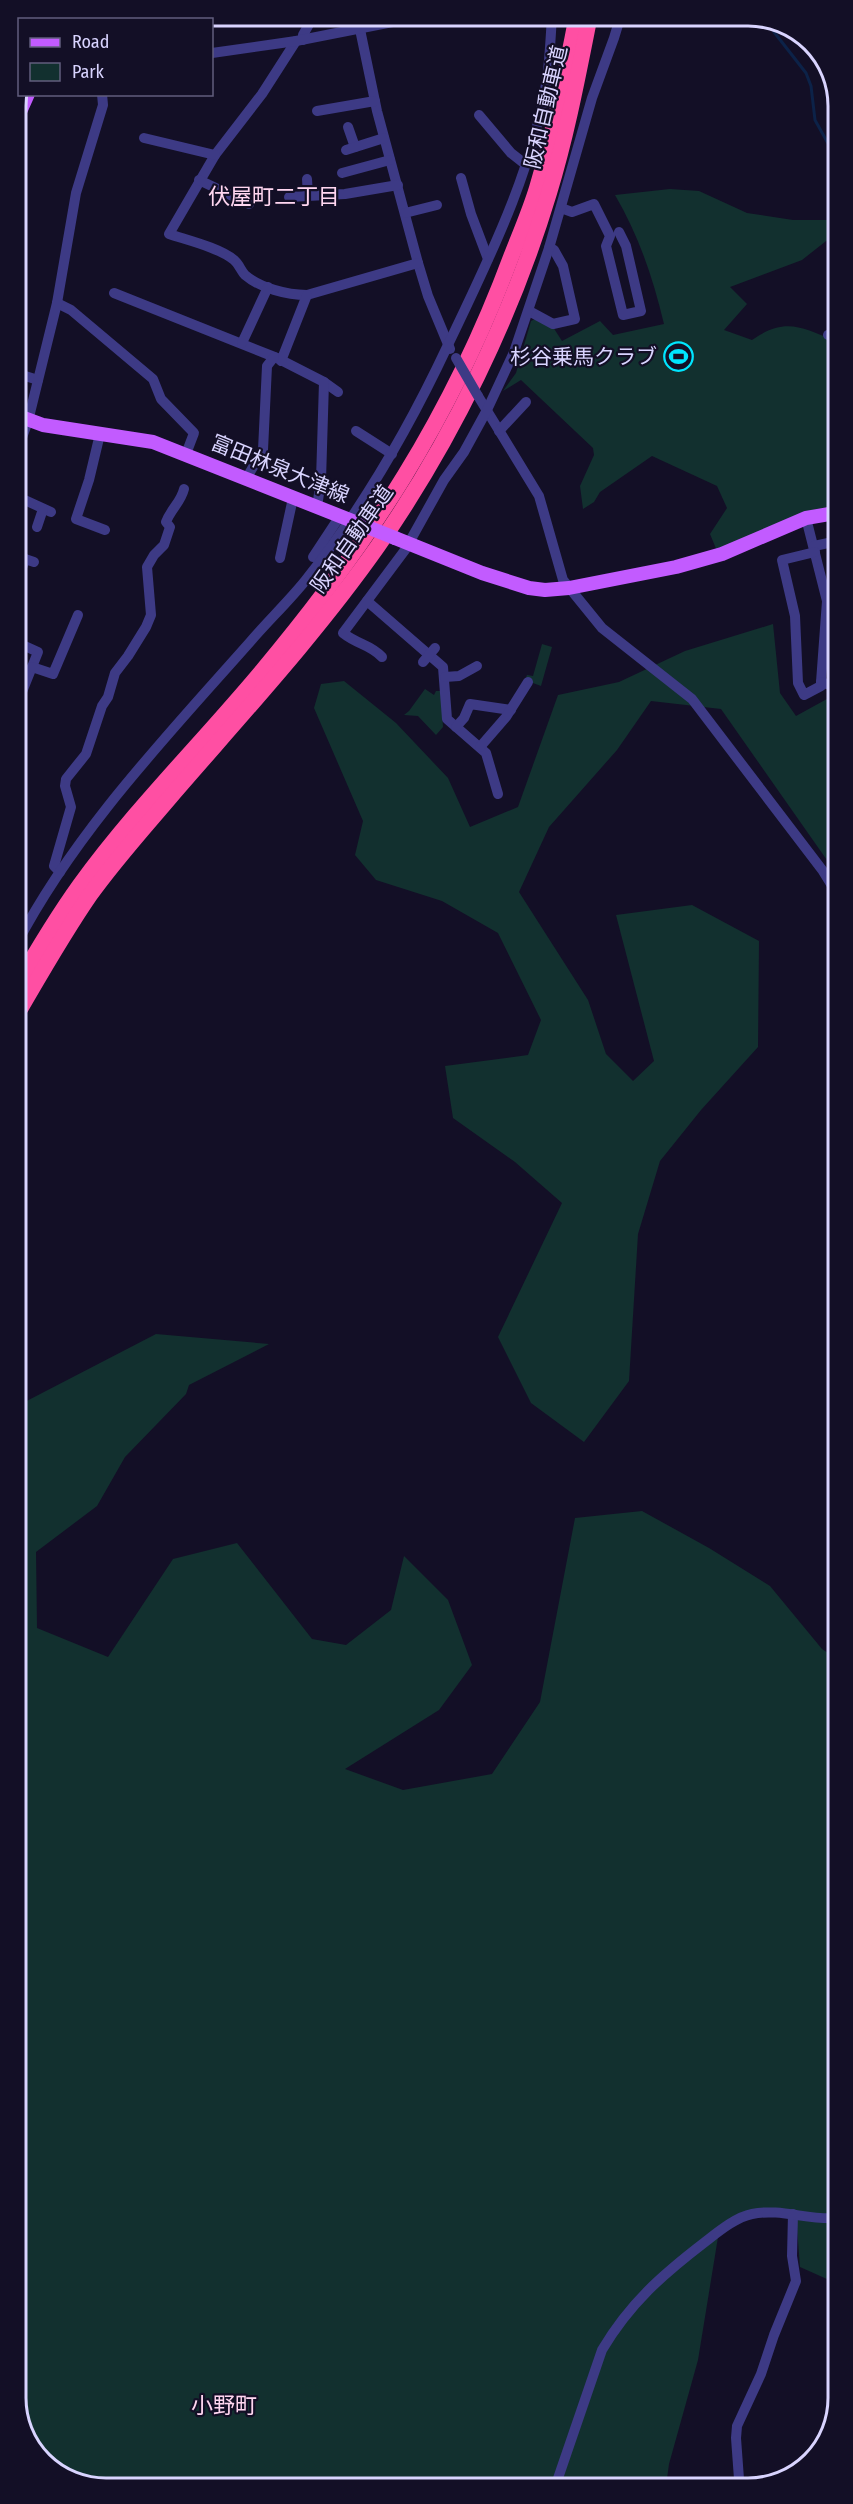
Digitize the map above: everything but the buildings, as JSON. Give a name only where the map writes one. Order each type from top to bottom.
[{"type":"highway","name":"阪和自動車道","points":[[26,971],[80,885],[119,836],[262,671],[318,601],[364,540],[420,454],[457,386],[489,316],[537,190],[560,101],[576,26]]},
{"type":"highway","name":"阪和自動車道","points":[[26,998],[91,895],[329,611],[376,547],[433,458],[469,392],[501,324],[549,194],[573,104],[588,26]]},
{"type":"main road","name":"富田林泉大津線","points":[[26,419],[153,442],[482,573],[529,588],[545,590],[569,588],[676,567],[722,554],[806,519],[828,514]]},
{"type":"street","points":[[308,26],[262,94],[215,155],[169,234],[221,252],[235,260],[244,274],[255,282],[294,295],[307,295],[418,263]]},
{"type":"street","points":[[213,53],[299,41],[371,26]]},
{"type":"street","points":[[26,928],[60,872],[146,762],[303,583],[350,520],[392,454],[469,306],[511,207],[546,83],[551,26]]},
{"type":"street","points":[[382,657],[373,647],[356,644],[343,633],[409,543],[444,480],[464,452],[514,352],[549,248],[592,98],[618,26]]},
{"type":"street","points":[[361,28],[384,138],[428,296],[448,345],[539,496],[561,577],[582,606],[615,640],[692,699],[828,879]]},
{"type":"street","points":[[26,408],[38,380],[57,303],[76,194],[103,105],[102,96]]},
{"type":"street","points":[[317,111],[375,101]]},
{"type":"street","points":[[479,115],[511,153],[525,164]]},
{"type":"street","points":[[348,127],[350,149],[384,138]]},
{"type":"street","points":[[144,138],[215,155]]},
{"type":"street","points":[[342,172],[390,160]]},
{"type":"street","points":[[307,179],[308,196]]},
{"type":"street","points":[[199,180],[249,204]]},
{"type":"street","points":[[460,184],[467,215],[488,259]]},
{"type":"street","points":[[289,197],[354,197],[398,185]]},
{"type":"street","points":[[405,213],[437,204]]},
{"type":"street","points":[[561,208],[572,212],[594,204],[619,232],[626,246],[641,311],[624,315],[606,246],[619,232]]},
{"type":"street","points":[[529,311],[553,324],[575,319],[563,266],[554,250],[549,248]]},
{"type":"street","points":[[242,343],[268,287]]},
{"type":"street","points":[[114,293],[242,343],[324,382],[338,392]]},
{"type":"street","points":[[246,479],[263,450],[267,366],[278,359],[307,295]]},
{"type":"street","points":[[57,303],[71,310],[153,379],[161,399],[194,433],[186,454]]},
{"type":"street","points":[[26,376],[38,380]]},
{"type":"street","points":[[317,507],[321,480],[324,382]]},
{"type":"street","points":[[499,431],[526,402]]},
{"type":"street","points":[[100,434],[89,480],[76,519],[105,530]]},
{"type":"street","points":[[360,438],[392,454]]},
{"type":"street","points":[[60,872],[54,866],[71,807],[65,786],[66,778],[86,754],[115,673],[128,656],[151,615],[146,560],[164,545],[171,527],[166,522],[170,510],[181,500],[184,489]]},
{"type":"street","points":[[280,558],[293,498]]},
{"type":"street","points":[[26,501],[47,510],[37,527]]},
{"type":"street","points":[[806,519],[814,549],[827,601],[821,686],[804,695],[798,683],[795,616],[781,555],[814,549],[828,544]]},
{"type":"street","points":[[313,557],[350,520]]},
{"type":"street","points":[[367,601],[443,667],[447,719],[486,753],[493,789]]},
{"type":"street","points":[[32,667],[53,674],[73,638],[78,615]]},
{"type":"street","points":[[26,646],[38,651],[26,682]]},
{"type":"street","points":[[445,677],[459,676],[477,666]]},
{"type":"street","points":[[480,747],[511,710],[528,682]]},
{"type":"street","points":[[821,682],[828,684]]},
{"type":"street","points":[[456,727],[464,718],[470,704],[511,710]]},
{"type":"street","points":[[558,2478],[602,2350],[641,2295],[662,2275],[719,2231],[749,2214],[778,2211],[828,2219]]},
{"type":"street","points":[[739,2478],[737,2426],[761,2374],[796,2281],[792,2256],[792,2214]]},
{"type":"green space","name":"杉谷乗馬クラブ","points":[[670,189],[699,191],[747,213],[793,220],[828,220],[828,240],[802,260],[730,287],[747,304],[724,330],[752,340],[774,328],[793,327],[802,328],[828,338],[828,512],[717,551],[710,534],[727,508],[717,486],[652,456],[600,492],[594,502],[583,509],[580,486],[594,455],[593,448],[521,380],[503,391],[516,373],[531,321],[537,318],[553,327],[562,341],[600,321],[613,335],[664,324],[644,258],[615,195]]},
{"type":"green space","points":[[773,624],[780,693],[796,716],[828,698],[828,862],[721,709],[651,701],[617,750],[549,827],[519,892],[588,1000],[606,1054],[633,1081],[654,1061],[616,915],[692,905],[759,941],[758,1047],[701,1110],[660,1161],[638,1234],[629,1381],[584,1442],[531,1403],[498,1337],[562,1203],[515,1162],[453,1118],[445,1066],[528,1055],[541,1020],[498,933],[442,901],[376,880],[355,855],[363,821],[314,708],[321,684],[344,681],[396,723],[448,778],[470,827],[518,807],[558,695],[619,682],[685,651]]},
{"type":"green space","points":[[542,644],[552,647],[541,686],[525,680],[527,675],[533,676]]},
{"type":"green space","points":[[425,689],[434,695],[436,691],[441,691],[443,727],[436,735],[418,716],[404,715]]},
{"type":"green space","points":[[156,1334],[269,1344],[189,1385],[186,1394],[125,1457],[97,1506],[36,1552],[37,1628],[108,1657],[173,1559],[237,1543],[312,1639],[346,1645],[391,1610],[404,1556],[448,1600],[472,1665],[439,1710],[345,1769],[403,1790],[492,1774],[540,1702],[575,1518],[642,1511],[709,1548],[770,1586],[822,1649],[828,1653],[828,2280],[800,2267],[796,2214],[749,2214],[719,2231],[698,2360],[667,2478],[100,2478],[90,2477],[66,2468],[49,2455],[39,2443],[26,2409],[26,1401]]},
{"type":"waterway","points":[[774,31],[806,73],[811,86],[815,120],[828,143]]},
{"type":"place","name":"杉谷乗馬クラブ","points":[[678,357]]},
{"type":"district","name":"伏屋町二丁目","points":[[274,196]]},
{"type":"district","name":"小野町","points":[[224,2405]]}]
